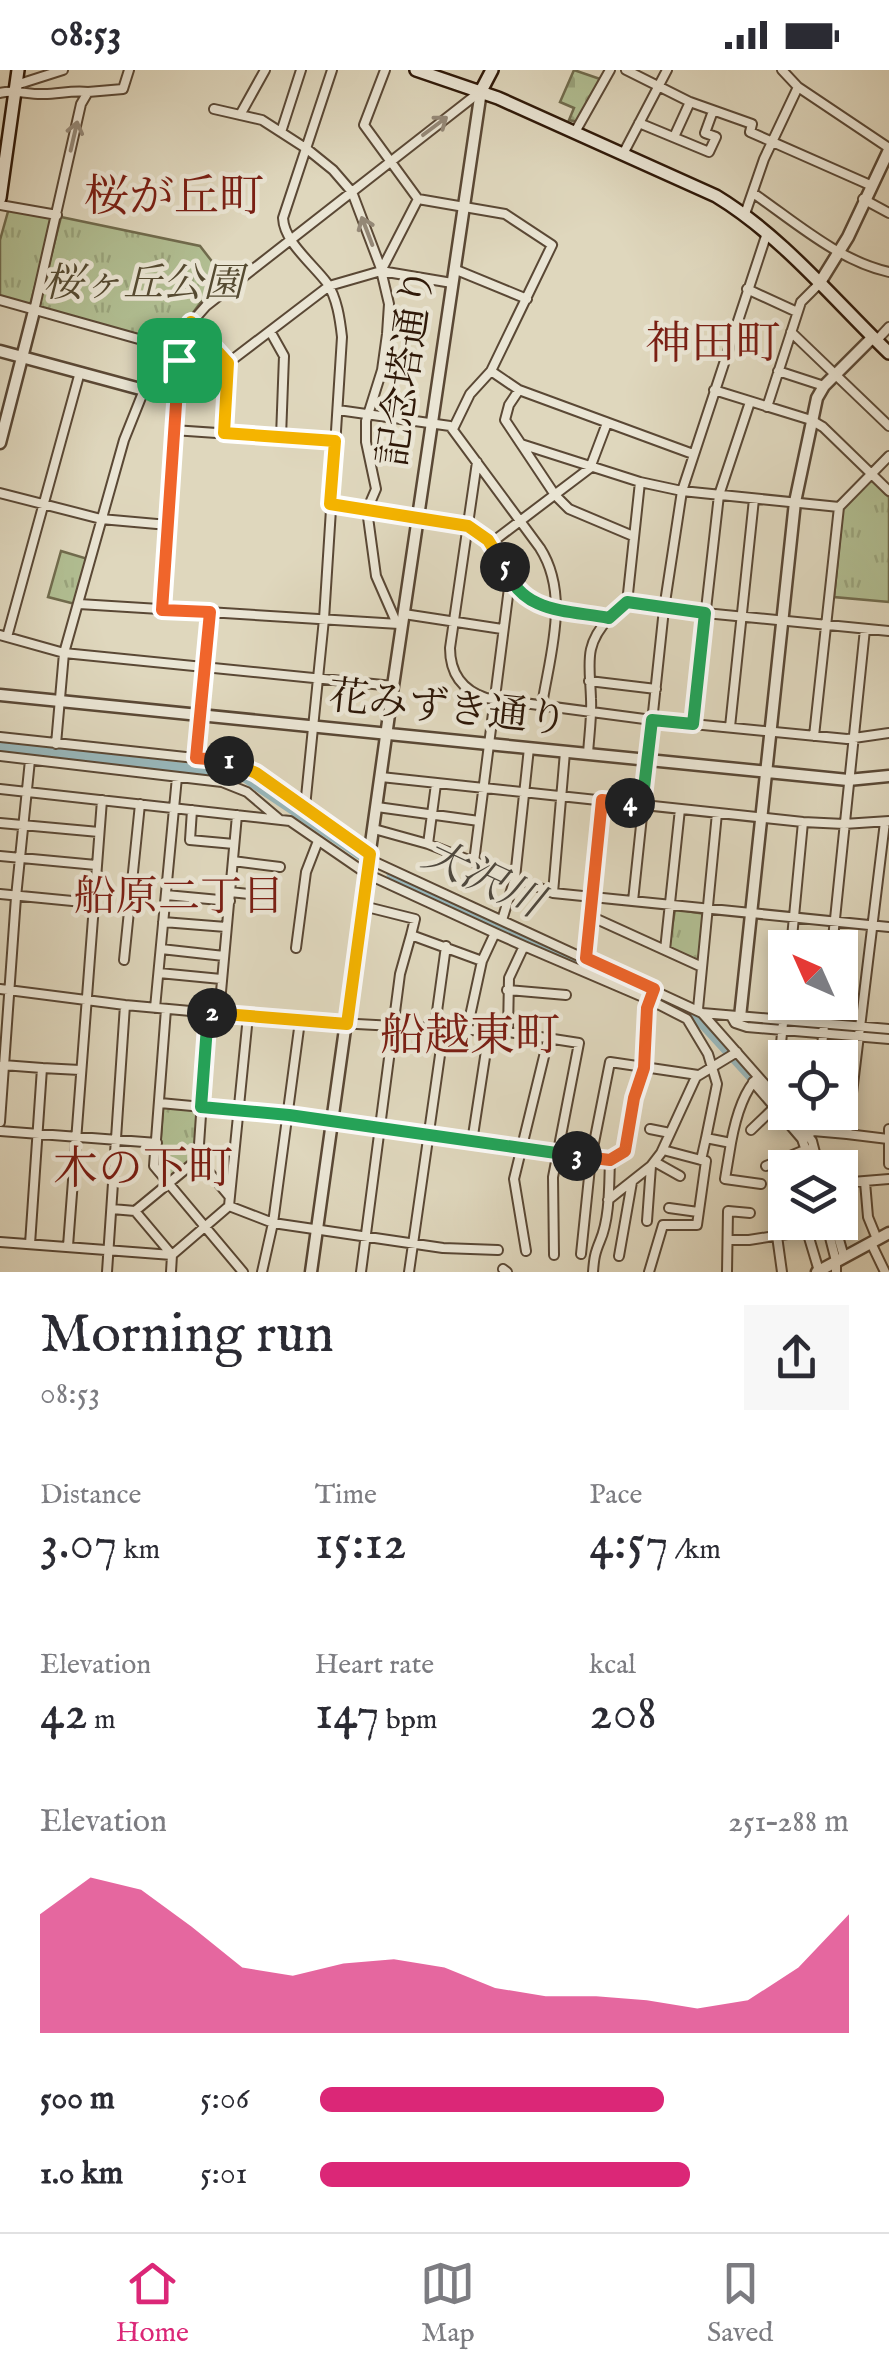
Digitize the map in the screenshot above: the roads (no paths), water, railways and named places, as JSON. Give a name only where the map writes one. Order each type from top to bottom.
[{"type":"main road","points":[[0,202],[18,70]]},
{"type":"main road","points":[[416,70],[481,91],[716,196],[745,214],[889,353]]},
{"type":"main road","name":"記念塔通り","points":[[481,91],[492,70]]},
{"type":"street","points":[[18,87],[26,70]]},
{"type":"street","points":[[0,94],[63,70]]},
{"type":"street","points":[[18,87],[88,92],[123,89],[129,70]]},
{"type":"street","points":[[240,115],[266,70]]},
{"type":"street","points":[[281,132],[301,70]]},
{"type":"street","points":[[305,807],[324,619],[342,337],[340,316],[329,286],[285,230],[283,218],[332,70]]},
{"type":"street","points":[[384,70],[364,126],[418,199],[512,217],[552,245],[491,371],[470,394],[453,429]]},
{"type":"street","points":[[575,132],[610,70]]},
{"type":"street","points":[[626,70],[713,112],[752,124],[750,132],[870,186]]},
{"type":"street","points":[[623,154],[667,70]]},
{"type":"street","points":[[767,407],[801,302],[819,284],[840,252],[889,149],[798,87],[788,72]]},
{"type":"street","points":[[745,214],[798,87]]},
{"type":"street","points":[[56,744],[64,653],[124,440],[144,390],[191,322],[216,297],[481,91]]},
{"type":"street","name":"記念塔通り","points":[[367,874],[481,91]]},
{"type":"street","points":[[0,443],[81,104],[88,92]]},
{"type":"street","points":[[674,137],[690,102]]},
{"type":"street","points":[[214,109],[262,120],[333,170],[352,192],[381,271],[388,304],[387,334],[382,370],[368,414],[366,442],[376,489],[367,510],[376,576],[401,621]]},
{"type":"street","points":[[639,122],[709,152],[716,137],[705,133],[713,112]]},
{"type":"street","points":[[753,193],[840,252],[889,272]]},
{"type":"street","points":[[381,271],[418,199]]},
{"type":"street","points":[[863,199],[889,213]]},
{"type":"street","points":[[0,202],[57,215]]},
{"type":"street","points":[[632,901],[664,609],[682,490],[767,234]]},
{"type":"street","points":[[454,269],[527,299]]},
{"type":"street","points":[[228,363],[329,286],[381,271],[452,283]]},
{"type":"street","points":[[747,289],[798,312]]},
{"type":"street","points":[[0,300],[172,349],[179,360],[162,610]]},
{"type":"street","points":[[191,322],[228,363],[224,433]]},
{"type":"street","points":[[720,1032],[735,1018],[752,913],[796,502],[811,420],[824,386],[889,326]]},
{"type":"street","points":[[270,331],[284,356],[281,437]]},
{"type":"street","points":[[791,332],[889,426]]},
{"type":"street","points":[[0,350],[144,390]]},
{"type":"street","points":[[491,371],[519,390],[693,454]]},
{"type":"street","points":[[778,371],[824,386]]},
{"type":"street","points":[[80,372],[4,636],[64,653],[392,686]]},
{"type":"street","points":[[519,390],[505,420],[555,494],[570,509],[632,536]]},
{"type":"street","points":[[714,390],[811,420],[889,491]]},
{"type":"street","points":[[693,724],[719,495],[750,402]]},
{"type":"street","points":[[338,410],[433,422],[453,429],[520,521],[552,570],[557,590],[542,705]]},
{"type":"street","points":[[491,543],[590,468],[607,423]]},
{"type":"street","points":[[173,430],[335,441]]},
{"type":"street","points":[[522,444],[640,482],[719,495],[839,506]]},
{"type":"street","points":[[814,736],[839,506],[889,456]]},
{"type":"street","points":[[477,462],[450,656],[454,672],[470,691],[493,698],[652,720],[854,739],[889,733]]},
{"type":"street","points":[[588,754],[590,646],[609,618],[627,602],[640,482]]},
{"type":"street","points":[[0,493],[101,519],[168,524]]},
{"type":"street","points":[[730,727],[754,498]]},
{"type":"street","points":[[330,504],[468,526],[491,543],[510,580],[534,604],[609,618]]},
{"type":"street","points":[[474,862],[510,580]]},
{"type":"street","points":[[627,602],[889,631]]},
{"type":"street","points":[[79,604],[324,619],[454,622],[502,629]]},
{"type":"street","points":[[196,758],[210,612]]},
{"type":"street","points":[[833,930],[865,629]]},
{"type":"street","points":[[589,681],[656,690]]},
{"type":"street","name":"花みずき通り","points":[[0,695],[848,780],[889,776]]},
{"type":"street","points":[[0,737],[243,766],[378,863],[700,1011],[889,1038]]},
{"type":"street","points":[[502,920],[516,878],[529,748]]},
{"type":"street","points":[[554,892],[565,752]]},
{"type":"street","points":[[0,756],[236,786],[279,819]]},
{"type":"street","points":[[0,1122],[4,990],[30,760]]},
{"type":"street","points":[[155,1008],[177,776]]},
{"type":"street","points":[[381,777],[803,822],[887,821],[847,1134]]},
{"type":"street","points":[[428,844],[436,784]]},
{"type":"street","points":[[0,789],[290,821],[367,874],[688,1020],[708,1054],[717,1091],[701,1160]]},
{"type":"street","points":[[68,1246],[102,800]]},
{"type":"street","points":[[586,958],[602,800]]},
{"type":"street","points":[[124,960],[140,804]]},
{"type":"street","points":[[377,807],[478,821]]},
{"type":"street","points":[[192,810],[190,840],[234,844]]},
{"type":"street","points":[[664,950],[680,810]]},
{"type":"street","points":[[717,813],[700,1011],[720,1032],[733,1055],[768,1092]]},
{"type":"street","points":[[219,1014],[237,815]]},
{"type":"street","points":[[793,930],[803,822]]},
{"type":"street","points":[[0,823],[100,832]]},
{"type":"street","points":[[374,829],[428,844],[554,892],[889,927]]},
{"type":"street","points":[[296,948],[306,872],[318,841]]},
{"type":"street","points":[[0,856],[96,865]]},
{"type":"street","points":[[233,861],[280,867]]},
{"type":"street","points":[[311,1272],[367,874]]},
{"type":"street","points":[[0,894],[93,903]]},
{"type":"street","points":[[166,895],[268,896]]},
{"type":"street","points":[[361,1272],[400,974],[415,919],[363,906]]},
{"type":"street","points":[[590,916],[702,967]]},
{"type":"street","points":[[0,920],[14,921]]},
{"type":"street","points":[[163,922],[226,927]]},
{"type":"street","points":[[468,1030],[482,961],[495,934]]},
{"type":"street","points":[[411,935],[482,961]]},
{"type":"street","points":[[410,1272],[429,1135],[446,946]]},
{"type":"street","points":[[508,1032],[509,978],[524,946]]},
{"type":"street","points":[[161,950],[224,956]]},
{"type":"street","points":[[158,972],[221,979]]},
{"type":"street","points":[[160,1103],[289,1115],[610,1160],[625,1151],[634,1098],[644,1068],[654,989]]},
{"type":"street","points":[[4,990],[300,1022],[508,1032],[580,1043],[553,1177],[554,1255]]},
{"type":"street","points":[[508,990],[566,995]]},
{"type":"street","points":[[107,1272],[125,1005]]},
{"type":"street","points":[[166,1009],[154,1166],[242,1272]]},
{"type":"street","points":[[208,1013],[198,1160],[230,1201],[273,1223],[474,1252],[498,1250]]},
{"type":"street","points":[[0,1242],[172,1254],[204,1228],[230,1201],[248,1016]]},
{"type":"street","points":[[783,1040],[784,1020]]},
{"type":"street","points":[[822,1040],[825,1020]]},
{"type":"street","points":[[262,1272],[273,1223],[300,1022]]},
{"type":"street","points":[[858,1031],[889,1029]]},
{"type":"street","points":[[472,1142],[489,1031]]},
{"type":"street","points":[[526,1251],[514,1179],[548,1040]]},
{"type":"street","points":[[608,1200],[653,1164],[698,1075],[733,1055]]},
{"type":"street","points":[[581,1254],[591,1158],[610,1062],[698,1075]]},
{"type":"street","points":[[3,1065],[80,1070]]},
{"type":"street","points":[[30,1244],[42,1068]]},
{"type":"street","points":[[755,1079],[736,1120],[725,1179],[761,1184]]},
{"type":"street","points":[[751,1130],[768,1116]]},
{"type":"street","points":[[650,1128],[670,1132]]},
{"type":"street","points":[[889,1129],[889,1164]]},
{"type":"street","points":[[803,1130],[807,1135]]},
{"type":"street","points":[[803,1130],[811,1150]]},
{"type":"street","points":[[766,1166],[806,1149],[809,1130]]},
{"type":"street","points":[[0,1131],[157,1143]]},
{"type":"street","points":[[807,1135],[888,1139]]},
{"type":"street","points":[[706,1138],[731,1143]]},
{"type":"street","points":[[649,1272],[663,1225],[696,1225],[706,1161],[663,1150]]},
{"type":"street","points":[[112,1209],[135,1211],[198,1160]]},
{"type":"street","points":[[594,1272],[594,1250],[600,1242],[608,1200],[610,1160]]},
{"type":"street","points":[[653,1164],[680,1176]]},
{"type":"street","points":[[646,1221],[653,1164]]},
{"type":"street","points":[[858,1182],[889,1178]]},
{"type":"street","points":[[619,1256],[632,1180]]},
{"type":"street","points":[[865,1182],[868,1217],[886,1272]]},
{"type":"street","points":[[669,1208],[698,1212]]},
{"type":"street","points":[[727,1272],[728,1210],[750,1212]]},
{"type":"street","points":[[135,1211],[172,1254],[171,1272]]},
{"type":"street","points":[[809,1240],[818,1271],[839,1264],[889,1233]]},
{"type":"street","points":[[728,1240],[768,1237]]},
{"type":"street","points":[[778,1240],[782,1272]]},
{"type":"street","points":[[832,1240],[839,1264]]},
{"type":"waterway","name":"大沢川","points":[[0,747],[242,775],[376,865]]},
{"type":"waterway","name":"大沢川","points":[[392,874],[531,943],[696,1016],[761,1087]]},
{"type":"waterway","name":"大沢川","points":[[833,1240],[837,1263]]},
{"type":"district","name":"桜が丘町","points":[[174,198]]},
{"type":"district","name":"神田町","points":[[713,345]]},
{"type":"district","name":"船原二丁目","points":[[179,898]]},
{"type":"district","name":"船越東町","points":[[470,1037]]},
{"type":"district","name":"木の下町","points":[[143,1170]]},
{"type":"park label","name":"桜ヶ丘公園","points":[[143,285]]}]
